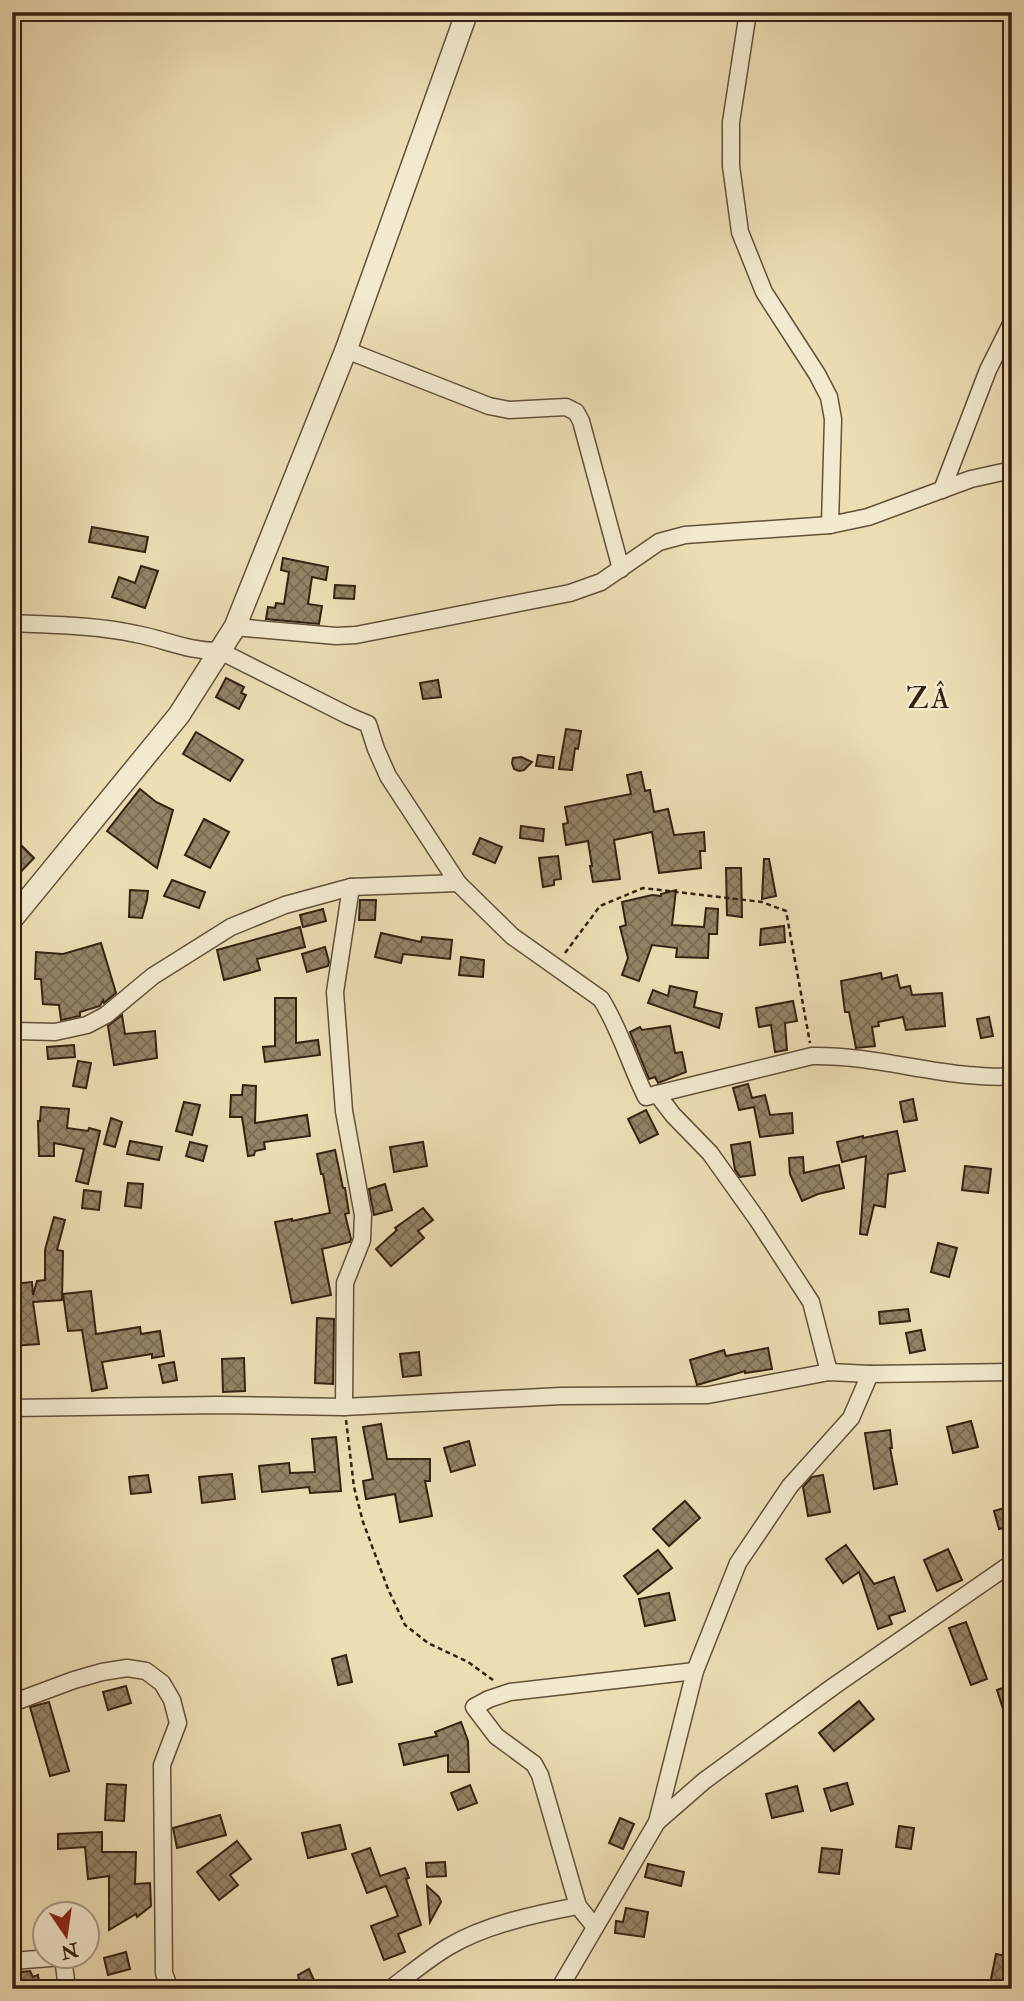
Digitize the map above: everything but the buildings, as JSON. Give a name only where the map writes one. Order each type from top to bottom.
[{"type":"street","points":[[12,919],[179,715],[235,627],[346,350],[467,12]]},
{"type":"street","points":[[747,12],[731,122],[730,166],[740,232],[764,292],[829,397],[833,419],[830,525]]},
{"type":"street","points":[[942,490],[988,370],[1012,322]]},
{"type":"street","points":[[346,350],[489,406],[509,410],[566,407],[576,412],[581,421],[621,569]]},
{"type":"street","points":[[235,627],[336,636],[356,635],[570,593],[601,582],[659,542],[685,535],[830,525],[868,517],[971,479],[1012,470]]},
{"type":"street","points":[[12,623],[106,628],[196,650],[219,651],[368,724],[388,776],[458,883],[512,936],[601,999],[610,1012],[646,1097],[812,1056],[842,1057],[945,1073],[1012,1076]]},
{"type":"street","points":[[12,1027],[17,1031],[55,1032],[87,1025],[106,1015],[153,976],[231,927],[285,905],[351,887],[458,883]]},
{"type":"street","points":[[344,1407],[345,1283],[362,1240],[363,1215],[344,1111],[335,992],[351,887]]},
{"type":"street","points":[[657,1094],[673,1115],[710,1153],[811,1302],[829,1372]]},
{"type":"street","points":[[12,1408],[218,1405],[344,1407],[561,1396],[708,1395],[829,1372],[1012,1372]]},
{"type":"street","points":[[559,1989],[657,1822],[695,1671],[738,1563],[790,1486],[850,1418],[870,1374]]},
{"type":"street","points":[[657,1822],[704,1781],[823,1694],[1012,1563]]},
{"type":"street","points":[[12,1703],[74,1680],[127,1668],[146,1671],[162,1683],[172,1700],[178,1723],[162,1765],[164,1973],[170,1989]]},
{"type":"street","points":[[595,1927],[578,1906],[540,1775],[534,1764],[496,1736],[474,1707],[510,1692],[695,1671]]},
{"type":"street","points":[[390,1989],[447,1947],[470,1936],[537,1914],[578,1906]]},
{"type":"street","points":[[12,1961],[63,1957],[67,1989]]},
{"type":"path","points":[[555,966],[600,906],[643,888],[762,902],[786,911],[812,1056]]},
{"type":"path","points":[[344,1407],[354,1487],[363,1522],[388,1589],[405,1625],[428,1643],[468,1662],[510,1692]]},
{"type":"district","name":"ZÂ","points":[[929,698]]}]
